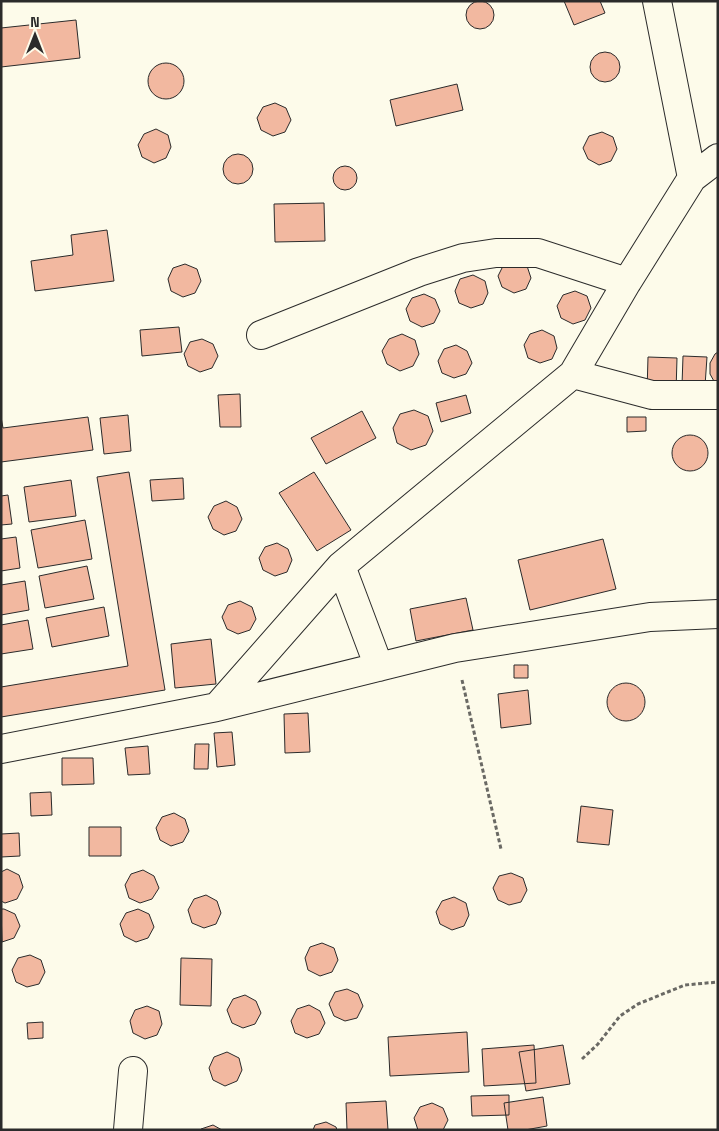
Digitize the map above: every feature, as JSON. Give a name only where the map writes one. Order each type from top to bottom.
[{"type":"street","points":[[657,1],[692,178]]},
{"type":"street","points":[[217,707],[341,566],[573,374],[627,282],[692,178],[718,158]]},
{"type":"street","points":[[261,335],[419,272],[463,258],[496,253],[538,253],[627,282]]},
{"type":"street","points":[[573,374],[652,395],[718,395]]},
{"type":"street","points":[[341,566],[379,667]]},
{"type":"street","points":[[1,749],[217,707],[455,648],[650,617],[718,614]]},
{"type":"street","points":[[128,1130],[133,1071]]},
{"type":"path","points":[[455,648],[501,849]]},
{"type":"path","points":[[582,1059],[598,1044],[620,1016],[638,1004],[685,985],[718,982]]},
{"type":"building","points":[[480,1],[490,5],[494,15],[490,25],[480,29],[470,25],[466,15],[470,5]]},
{"type":"building","points":[[564,1],[600,1],[605,13],[574,25]]},
{"type":"building","points":[[76,20],[80,58],[1,67],[1,28]]},
{"type":"building","points":[[605,52],[616,56],[620,67],[616,78],[605,82],[594,78],[590,67],[594,56]]},
{"type":"building","points":[[166,63],[179,68],[184,81],[179,94],[166,99],[153,94],[148,81],[153,68]]},
{"type":"building","points":[[457,84],[463,110],[396,126],[390,100]]},
{"type":"building","points":[[275,103],[286,108],[291,120],[285,132],[273,136],[261,130],[257,118],[263,107]]},
{"type":"building","points":[[156,129],[168,135],[171,147],[166,158],[154,163],[142,157],[138,145],[144,134]]},
{"type":"building","points":[[602,132],[613,137],[617,149],[611,161],[599,165],[588,159],[583,148],[589,136]]},
{"type":"building","points":[[238,154],[249,158],[253,169],[249,180],[238,184],[227,180],[223,169],[227,158]]},
{"type":"building","points":[[345,166],[354,169],[357,178],[354,187],[345,190],[336,187],[333,178],[336,169]]},
{"type":"building","points":[[324,203],[325,241],[275,242],[274,204]]},
{"type":"building","points":[[107,230],[114,281],[35,291],[31,261],[73,255],[71,235]]},
{"type":"building","points":[[185,264],[197,269],[201,281],[195,293],[183,297],[171,291],[168,279],[173,268]]},
{"type":"building","points":[[504,264],[527,266],[531,278],[526,289],[514,293],[502,287],[498,276]]},
{"type":"building","points":[[473,275],[485,281],[488,293],[483,304],[471,308],[459,303],[455,291],[460,279]]},
{"type":"building","points":[[575,291],[587,296],[591,308],[585,320],[573,324],[561,318],[557,306],[563,295]]},
{"type":"building","points":[[424,294],[435,299],[440,311],[434,323],[422,327],[410,321],[406,309],[412,298]]},
{"type":"building","points":[[179,327],[182,352],[142,356],[140,330]]},
{"type":"building","points":[[542,330],[554,336],[557,348],[552,359],[540,363],[528,358],[524,345],[530,334]]},
{"type":"building","points":[[402,334],[415,340],[419,354],[413,366],[400,371],[387,364],[382,351],[389,339]]},
{"type":"building","points":[[202,339],[213,344],[218,356],[212,368],[200,372],[188,366],[184,354],[190,342]]},
{"type":"building","points":[[456,345],[467,351],[472,363],[466,374],[454,378],[442,373],[438,361],[444,349]]},
{"type":"building","points":[[718,352],[718,385],[710,374],[710,363]]},
{"type":"building","points":[[683,356],[707,357],[705,386],[682,385]]},
{"type":"building","points":[[648,357],[677,358],[676,392],[647,392]]},
{"type":"building","points":[[240,394],[241,427],[220,427],[218,395]]},
{"type":"building","points":[[466,395],[471,413],[441,422],[436,403]]},
{"type":"building","points":[[414,410],[428,416],[433,431],[426,445],[411,450],[397,443],[393,428],[400,414]]},
{"type":"building","points":[[362,411],[376,438],[326,464],[311,438]]},
{"type":"building","points":[[128,415],[131,451],[104,454],[100,418]]},
{"type":"building","points":[[1,417],[3,428],[88,417],[93,450],[1,462]]},
{"type":"building","points":[[627,417],[646,417],[646,431],[627,432]]},
{"type":"building","points":[[690,435],[697,436],[703,440],[707,446],[707,460],[703,466],[697,470],[690,471],[683,470],[677,466],[673,460],[672,453],[673,446],[677,440],[683,436]]},
{"type":"building","points":[[129,472],[165,690],[1,717],[1,687],[128,666],[97,477]]},
{"type":"building","points":[[314,472],[351,530],[317,551],[279,493]]},
{"type":"building","points":[[183,478],[184,499],[152,501],[150,480]]},
{"type":"building","points":[[71,480],[76,516],[29,522],[24,487]]},
{"type":"building","points":[[8,495],[12,524],[1,525],[1,496]]},
{"type":"building","points":[[226,501],[237,507],[242,519],[236,531],[224,535],[213,529],[208,517],[214,506]]},
{"type":"building","points":[[85,520],[92,559],[38,568],[31,530]]},
{"type":"building","points":[[16,537],[20,568],[1,571],[1,539]]},
{"type":"building","points":[[603,539],[616,589],[530,610],[518,560]]},
{"type":"building","points":[[277,543],[288,549],[292,560],[287,572],[275,576],[263,570],[259,558],[265,547]]},
{"type":"building","points":[[87,566],[94,599],[45,608],[39,576]]},
{"type":"building","points":[[25,581],[29,610],[1,615],[1,585]]},
{"type":"building","points":[[466,598],[473,630],[416,641],[410,609]]},
{"type":"building","points":[[240,601],[252,607],[256,619],[250,630],[238,634],[227,629],[222,617],[228,605]]},
{"type":"building","points":[[104,607],[109,636],[52,647],[46,618]]},
{"type":"building","points":[[28,620],[33,649],[1,654],[1,625]]},
{"type":"building","points":[[211,639],[216,684],[175,688],[171,644]]},
{"type":"building","points":[[514,665],[528,665],[528,678],[514,678]]},
{"type":"building","points":[[626,683],[639,689],[645,702],[639,715],[626,721],[613,715],[607,702],[613,689]]},
{"type":"building","points":[[528,690],[531,724],[501,728],[498,694]]},
{"type":"building","points":[[308,713],[310,752],[285,753],[284,714]]},
{"type":"building","points":[[232,732],[235,765],[217,767],[214,733]]},
{"type":"building","points":[[195,744],[209,744],[208,769],[194,769]]},
{"type":"building","points":[[148,746],[150,774],[128,775],[125,748]]},
{"type":"building","points":[[62,758],[93,758],[94,784],[62,785]]},
{"type":"building","points":[[51,792],[52,815],[31,816],[30,793]]},
{"type":"building","points":[[581,806],[613,810],[609,845],[577,842]]},
{"type":"building","points":[[174,813],[185,819],[189,831],[183,842],[171,846],[160,840],[156,828],[162,817]]},
{"type":"building","points":[[89,827],[121,827],[121,856],[89,856]]},
{"type":"building","points":[[19,833],[20,856],[1,857],[1,834]]},
{"type":"building","points":[[7,869],[19,875],[23,887],[17,899],[5,903],[1,901],[1,872]]},
{"type":"building","points":[[143,870],[154,876],[159,888],[152,899],[140,903],[129,898],[125,885],[131,874]]},
{"type":"building","points":[[511,873],[523,878],[527,890],[521,902],[509,905],[498,900],[493,888],[499,876]]},
{"type":"building","points":[[206,895],[217,901],[221,913],[216,924],[204,928],[192,923],[188,910],[194,899]]},
{"type":"building","points":[[454,897],[466,903],[469,915],[464,926],[452,930],[440,924],[436,912],[442,901]]},
{"type":"building","points":[[1,909],[15,914],[20,926],[14,938],[2,942]]},
{"type":"building","points":[[138,909],[149,914],[154,927],[148,938],[136,942],[124,936],[120,924],[126,913]]},
{"type":"building","points":[[322,943],[334,948],[338,960],[332,972],[320,976],[308,970],[305,958],[310,947]]},
{"type":"building","points":[[30,955],[41,960],[45,972],[39,984],[27,987],[16,982],[12,970],[18,958]]},
{"type":"building","points":[[181,958],[212,959],[211,1006],[180,1005]]},
{"type":"building","points":[[347,989],[358,994],[363,1006],[357,1018],[345,1021],[334,1016],[329,1004],[335,992]]},
{"type":"building","points":[[245,995],[256,1001],[261,1013],[255,1024],[243,1028],[232,1023],[227,1010],[233,999]]},
{"type":"building","points":[[309,1005],[320,1011],[325,1023],[319,1034],[307,1038],[295,1033],[291,1021],[297,1009]]},
{"type":"building","points":[[147,1006],[159,1011],[162,1024],[157,1035],[145,1039],[133,1033],[130,1021],[135,1010]]},
{"type":"building","points":[[43,1022],[43,1038],[28,1039],[27,1023]]},
{"type":"building","points":[[467,1032],[469,1072],[390,1076],[388,1037]]},
{"type":"building","points":[[534,1045],[536,1083],[484,1086],[482,1049]]},
{"type":"building","points":[[563,1045],[570,1084],[526,1091],[519,1052]]},
{"type":"building","points":[[227,1052],[239,1058],[242,1070],[237,1081],[225,1086],[213,1080],[209,1068],[214,1057]]},
{"type":"building","points":[[509,1095],[509,1115],[472,1116],[471,1096]]},
{"type":"building","points":[[543,1097],[547,1126],[525,1130],[508,1130],[504,1103]]},
{"type":"building","points":[[386,1101],[388,1130],[347,1130],[346,1103]]},
{"type":"building","points":[[432,1103],[443,1108],[448,1120],[443,1130],[418,1130],[414,1118],[420,1107]]},
{"type":"building","points":[[326,1122],[336,1127],[337,1130],[313,1130],[315,1125]]},
{"type":"building","points":[[213,1125],[222,1130],[200,1130],[201,1129]]}]
